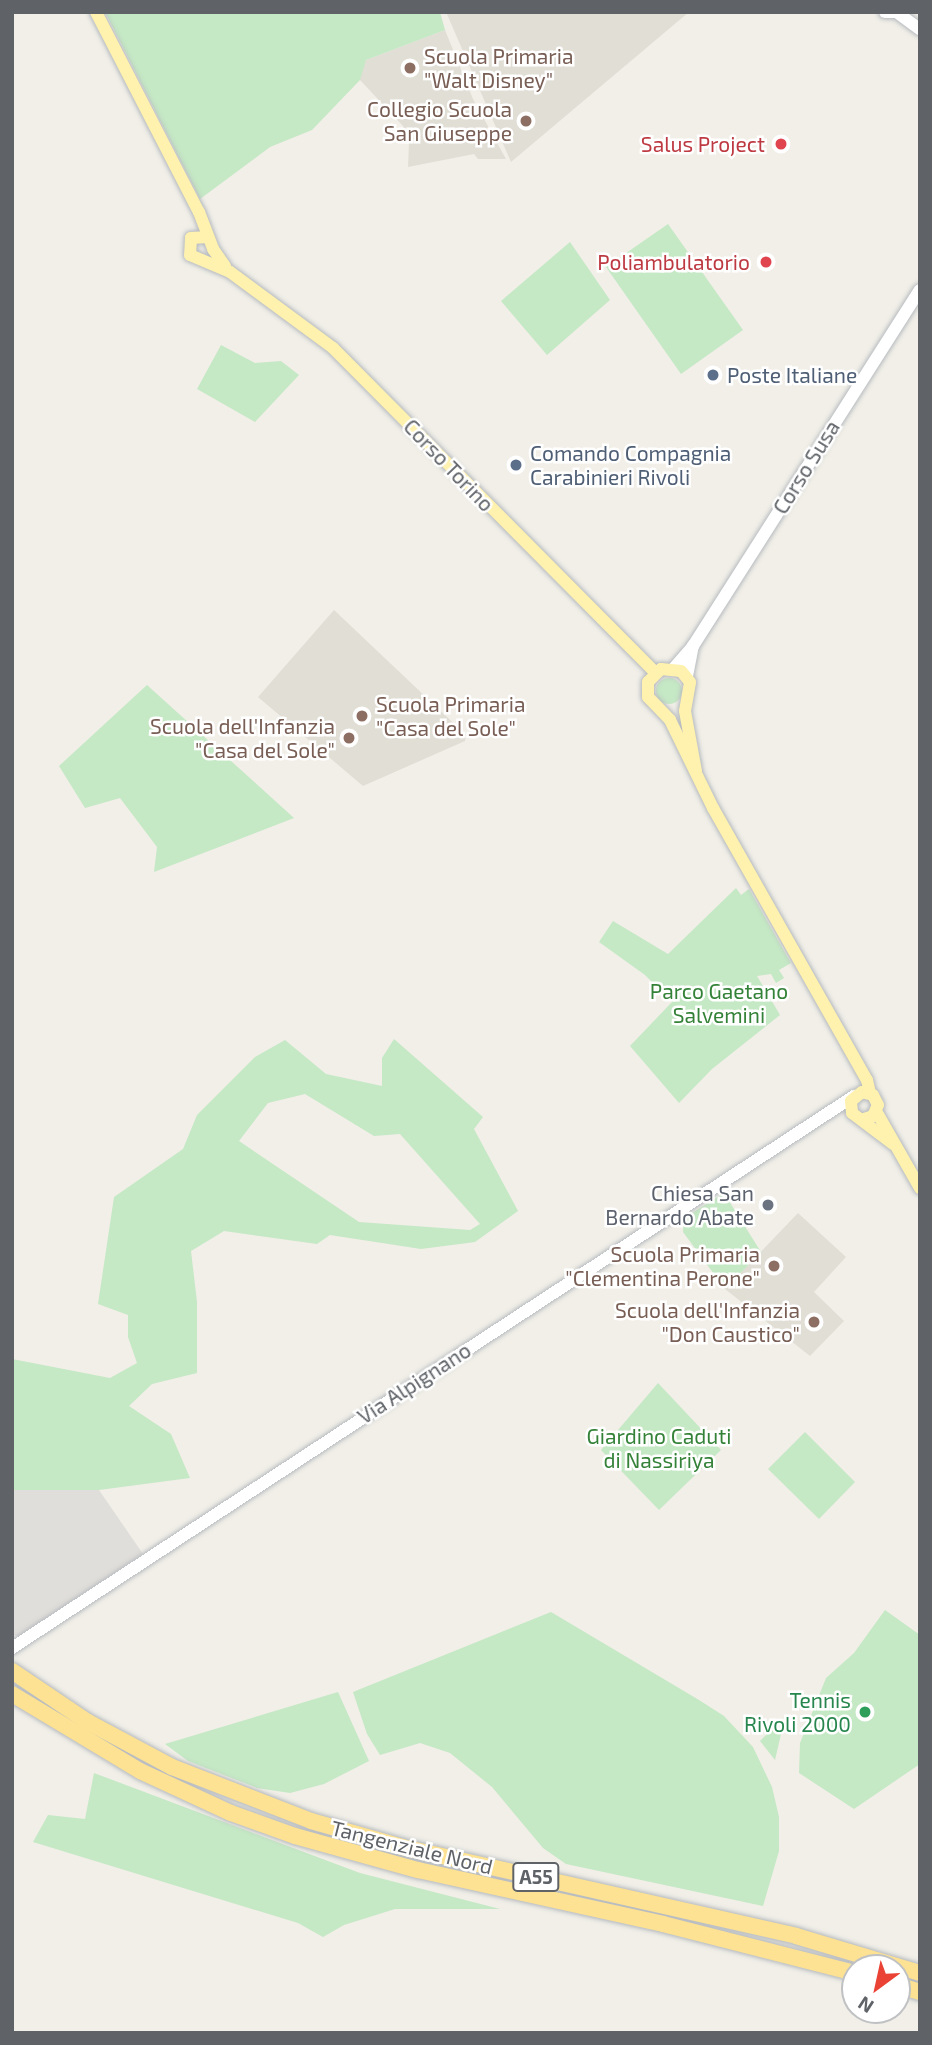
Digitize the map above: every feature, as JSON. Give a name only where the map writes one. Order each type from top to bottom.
[{"type":"highway","name":"Tangenziale Nord","points":[[12,1671],[88,1721],[159,1760],[227,1791],[350,1833],[796,1936],[920,1973]]},
{"type":"highway","name":"Tangenziale Nord","points":[[12,1694],[140,1771],[230,1813],[352,1853],[841,1970]]},
{"type":"main road","name":"Corso Torino","points":[[96,12],[194,206],[208,248],[230,272],[333,348],[655,673]]},
{"type":"main road","name":"Corso Torino","points":[[193,236],[194,206]]},
{"type":"main road","points":[[193,236],[208,248],[188,252],[193,236]]},
{"type":"main road","points":[[696,771],[686,705],[692,690],[687,676],[674,668],[655,673],[648,682],[648,697],[664,711],[696,771],[853,1059],[861,1094]]},
{"type":"main road","points":[[664,711],[686,705]]},
{"type":"main road","points":[[861,1094],[876,1099],[876,1111],[920,1188]]},
{"type":"main road","points":[[861,1094],[850,1105],[859,1118],[893,1144]]},
{"type":"main road","points":[[859,1118],[876,1111]]},
{"type":"street","points":[[885,12],[900,13],[920,29]]},
{"type":"street","name":"Corso Susa","points":[[693,646],[920,290]]},
{"type":"street","points":[[674,668],[693,646]]},
{"type":"street","points":[[687,676],[693,646]]},
{"type":"street","name":"Via Alpignano","points":[[12,1648],[816,1118],[861,1094]]},
{"type":"street","points":[[816,1118],[859,1118]]},
{"type":"shaded area","name":"Collegio Scuola San Giuseppe","points":[[446,12],[689,12],[511,162]]},
{"type":"shaded area","points":[[445,30],[473,99],[506,159],[478,159],[474,154],[408,167],[409,142],[403,126],[360,80],[360,70],[366,60]]},
{"type":"shaded area","name":"Scuola Primaria \"Casa del Sole\"","points":[[334,610],[466,735],[465,741],[363,786],[258,697]]},
{"type":"shaded area","points":[[798,1213],[846,1257],[814,1292],[844,1321],[810,1356],[725,1289]]},
{"type":"shaded area","points":[[12,1490],[99,1490],[143,1554],[19,1636],[12,1635]]},
{"type":"green space","points":[[105,12],[440,12],[445,30],[366,60],[360,80],[312,130],[270,147],[200,199]]},
{"type":"green space","points":[[668,224],[743,330],[681,374],[606,267]]},
{"type":"green space","points":[[570,242],[610,300],[547,355],[501,301]]},
{"type":"green space","points":[[221,345],[255,363],[281,361],[299,375],[255,422],[197,389]]},
{"type":"green space","points":[[669,678],[678,682],[682,691],[678,700],[669,704],[660,700],[656,691],[660,682]]},
{"type":"green space","points":[[147,685],[294,818],[154,872],[157,847],[120,798],[85,808],[59,766]]},
{"type":"green space","name":"Parco Gaetano Salvemini","points":[[736,888],[741,895],[749,889],[791,963],[779,970],[784,978],[776,983],[771,974],[757,976],[780,1015],[712,1069],[679,1103],[630,1046],[672,1002],[645,975],[599,942],[613,921],[668,954]]},
{"type":"green space","points":[[394,1039],[483,1117],[474,1129],[518,1211],[475,1242],[421,1249],[330,1235],[317,1244],[224,1231],[191,1251],[197,1302],[197,1373],[152,1384],[129,1406],[171,1434],[190,1478],[99,1490],[12,1490],[12,1359],[110,1378],[137,1363],[128,1337],[128,1315],[98,1304],[114,1197],[183,1149],[197,1115],[255,1057],[285,1040],[326,1074],[382,1086],[382,1058]],"holes":[[[305,1094],[374,1136],[400,1134],[480,1224],[470,1230],[359,1222],[239,1141],[268,1103]]]},
{"type":"green space","points":[[724,1193],[761,1252],[725,1289],[683,1232],[684,1218]]},
{"type":"green space","name":"Giardino Caduti di Nassiriya","points":[[658,1383],[721,1450],[659,1510],[601,1450]]},
{"type":"green space","points":[[805,1432],[855,1482],[819,1519],[768,1469]]},
{"type":"green space","name":"Tennis Rivoli 2000","points":[[885,1610],[920,1635],[920,1764],[854,1809],[799,1773],[800,1743],[826,1678],[854,1653]]},
{"type":"green space","points":[[551,1612],[724,1716],[753,1747],[772,1787],[779,1817],[779,1851],[763,1906],[566,1864],[543,1848],[492,1787],[450,1753],[420,1743],[380,1755],[367,1734],[353,1692]]},
{"type":"green space","points":[[338,1692],[369,1761],[324,1784],[290,1793],[257,1788],[188,1761],[165,1744]]},
{"type":"green space","points":[[772,1729],[781,1734],[775,1760],[760,1741]]},
{"type":"green space","points":[[94,1773],[360,1873],[500,1909],[395,1909],[344,1925],[323,1937],[298,1923],[33,1842],[48,1815],[85,1819]]},
{"type":"place","name":"Scuola Primaria \"Walt Disney\"","points":[[410,68]]},
{"type":"place","name":"Collegio Scuola San Giuseppe","points":[[526,121]]},
{"type":"place","name":"Salus Project","points":[[781,144]]},
{"type":"place","name":"Poliambulatorio","points":[[766,262]]},
{"type":"place","name":"Poste Italiane","points":[[713,375]]},
{"type":"place","name":"Comando Compagnia Carabinieri Rivoli","points":[[516,465]]},
{"type":"place","name":"Scuola Primaria \"Casa del Sole\"","points":[[362,716]]},
{"type":"place","name":"Scuola dell'Infanzia \"Casa del Sole\"","points":[[349,738]]},
{"type":"place","name":"Chiesa San Bernardo Abate","points":[[768,1205]]},
{"type":"place","name":"Scuola Primaria \"Clementina Perone\"","points":[[774,1266]]},
{"type":"place","name":"Scuola dell'Infanzia \"Don Caustico\"","points":[[814,1322]]},
{"type":"place","name":"Tennis Rivoli 2000","points":[[865,1712]]}]
